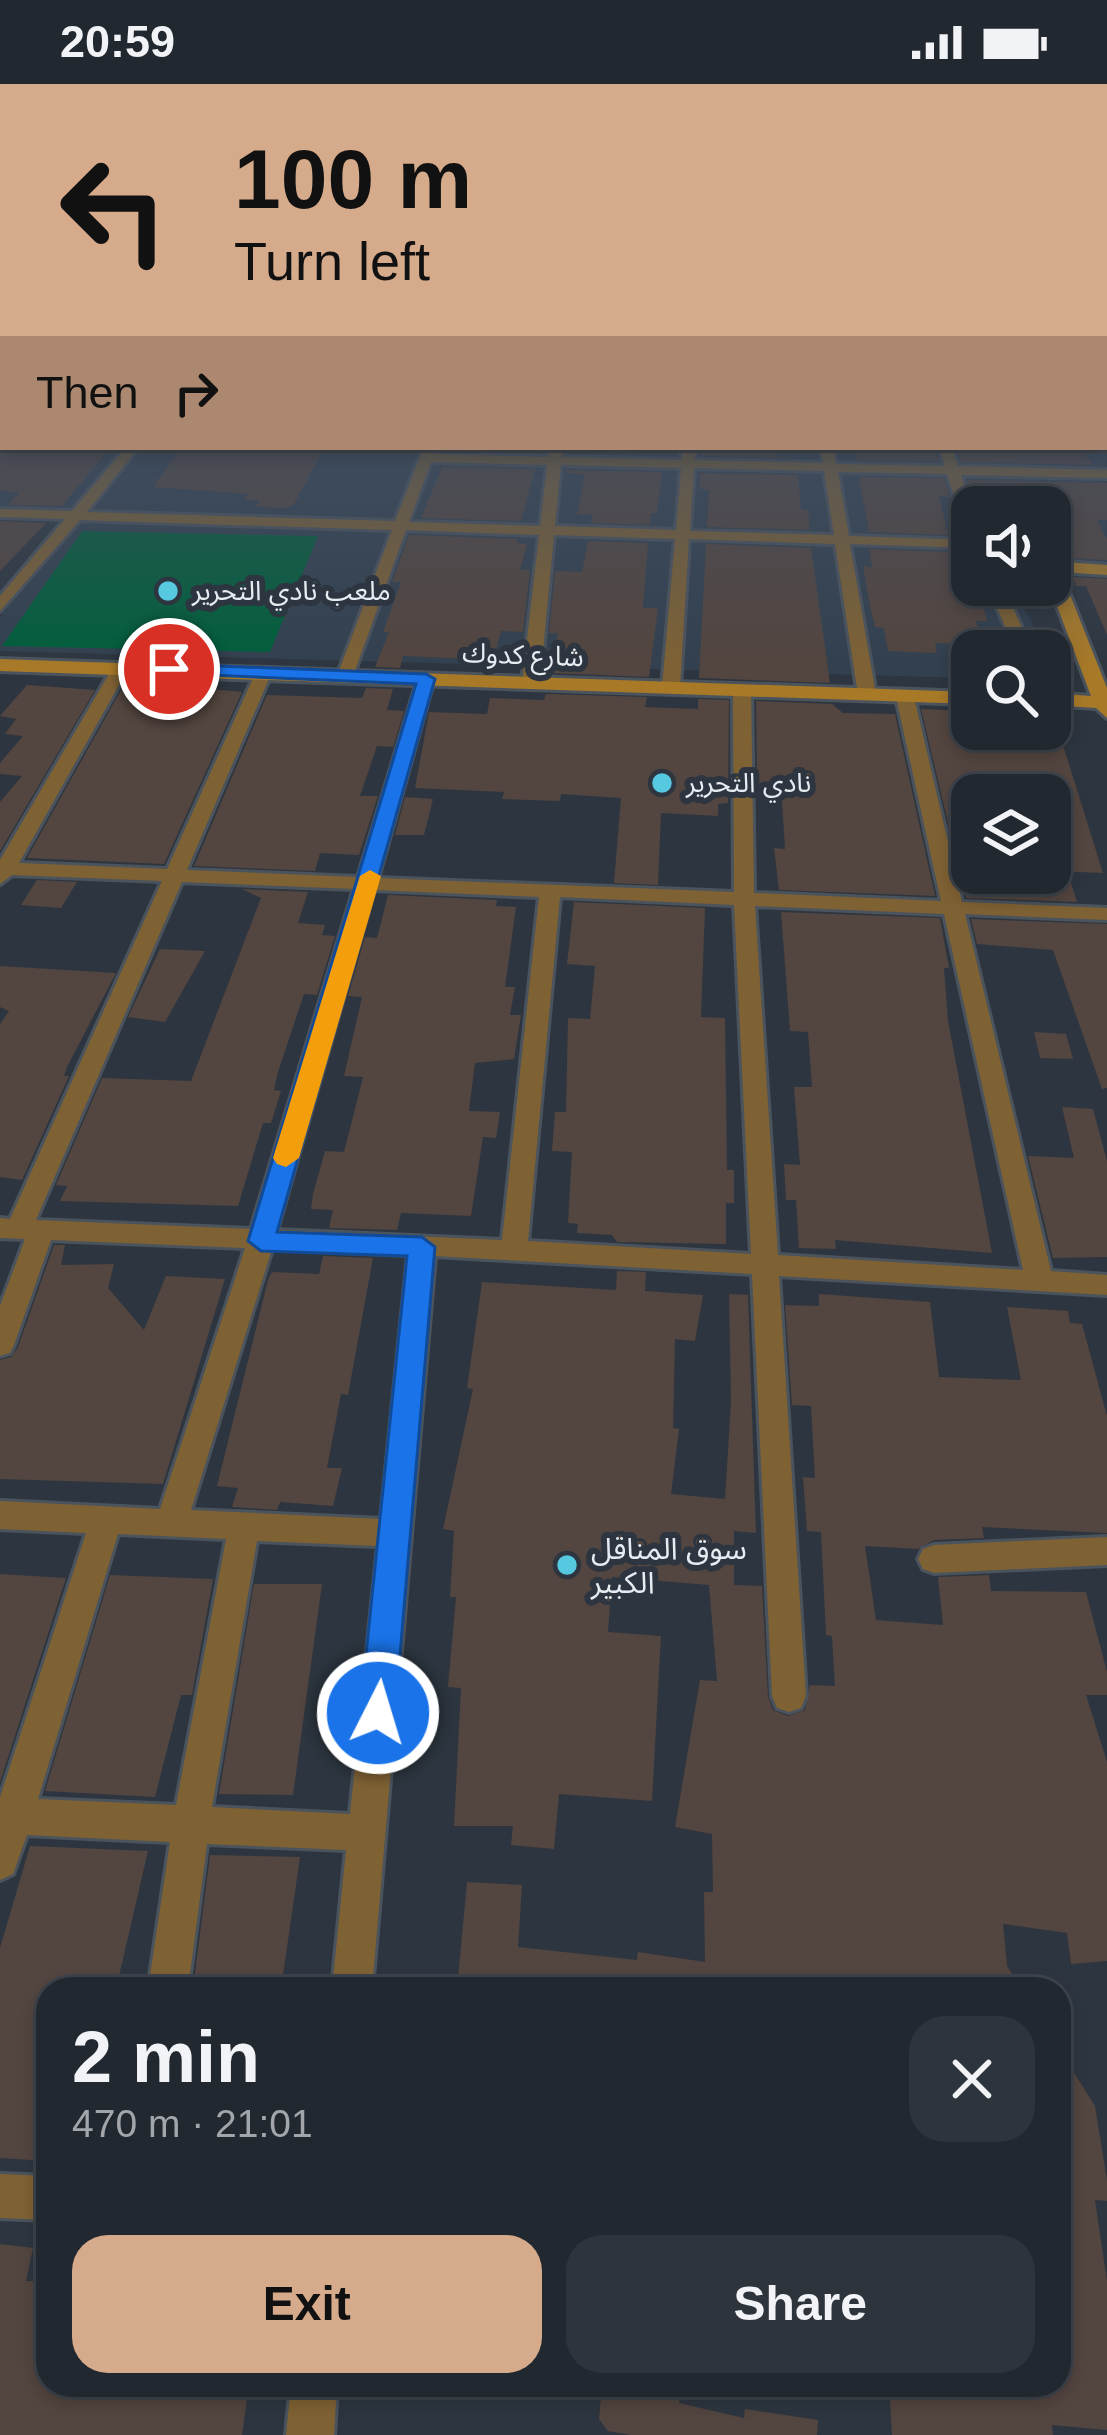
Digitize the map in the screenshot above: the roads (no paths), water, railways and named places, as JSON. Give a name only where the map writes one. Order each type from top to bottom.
[{"type":"street","points":[[0,606],[131,450]]},
{"type":"street","points":[[827,450],[867,695]]},
{"type":"street","points":[[946,450],[960,486]]},
{"type":"street","points":[[345,676],[428,452],[689,455],[830,468],[1107,474]]},
{"type":"street","points":[[531,682],[556,453]]},
{"type":"street","points":[[671,687],[689,455]]},
{"type":"street","points":[[0,513],[951,543]]},
{"type":"street","points":[[1071,567],[1107,570]]},
{"type":"street","points":[[1065,606],[1104,708]]},
{"type":"street","name":"شارع كدوك","points":[[0,664],[951,698]]},
{"type":"street","points":[[121,667],[2,872],[550,889],[1107,914]]},
{"type":"street","points":[[0,1345],[20,1229],[263,674]]},
{"type":"street","points":[[171,1523],[261,1241],[426,679]]},
{"type":"street","points":[[742,690],[744,898],[789,1696]]},
{"type":"street","points":[[905,697],[1039,1280]]},
{"type":"street","points":[[1071,702],[1104,708]]},
{"type":"street","points":[[514,1250],[550,889]]},
{"type":"street","points":[[20,1229],[514,1250],[1107,1286]]},
{"type":"street","points":[[353,1977],[422,1247]]},
{"type":"street","points":[[0,1515],[394,1533]]},
{"type":"street","points":[[0,1861],[7,1816],[106,1520]]},
{"type":"street","points":[[170,1977],[244,1526]]},
{"type":"street","points":[[934,1559],[1107,1550]]},
{"type":"street","points":[[7,1816],[366,1833]]},
{"type":"street","points":[[0,2196],[36,2198]]},
{"type":"street","points":[[310,2435],[313,2397]]},
{"type":"place","name":"ملعب نادي التحرير","points":[[168,591]]},
{"type":"place","name":"نادي التحرير","points":[[662,783]]},
{"type":"place","name":"سوق المناقل الكبير","points":[[567,1565]]}]
